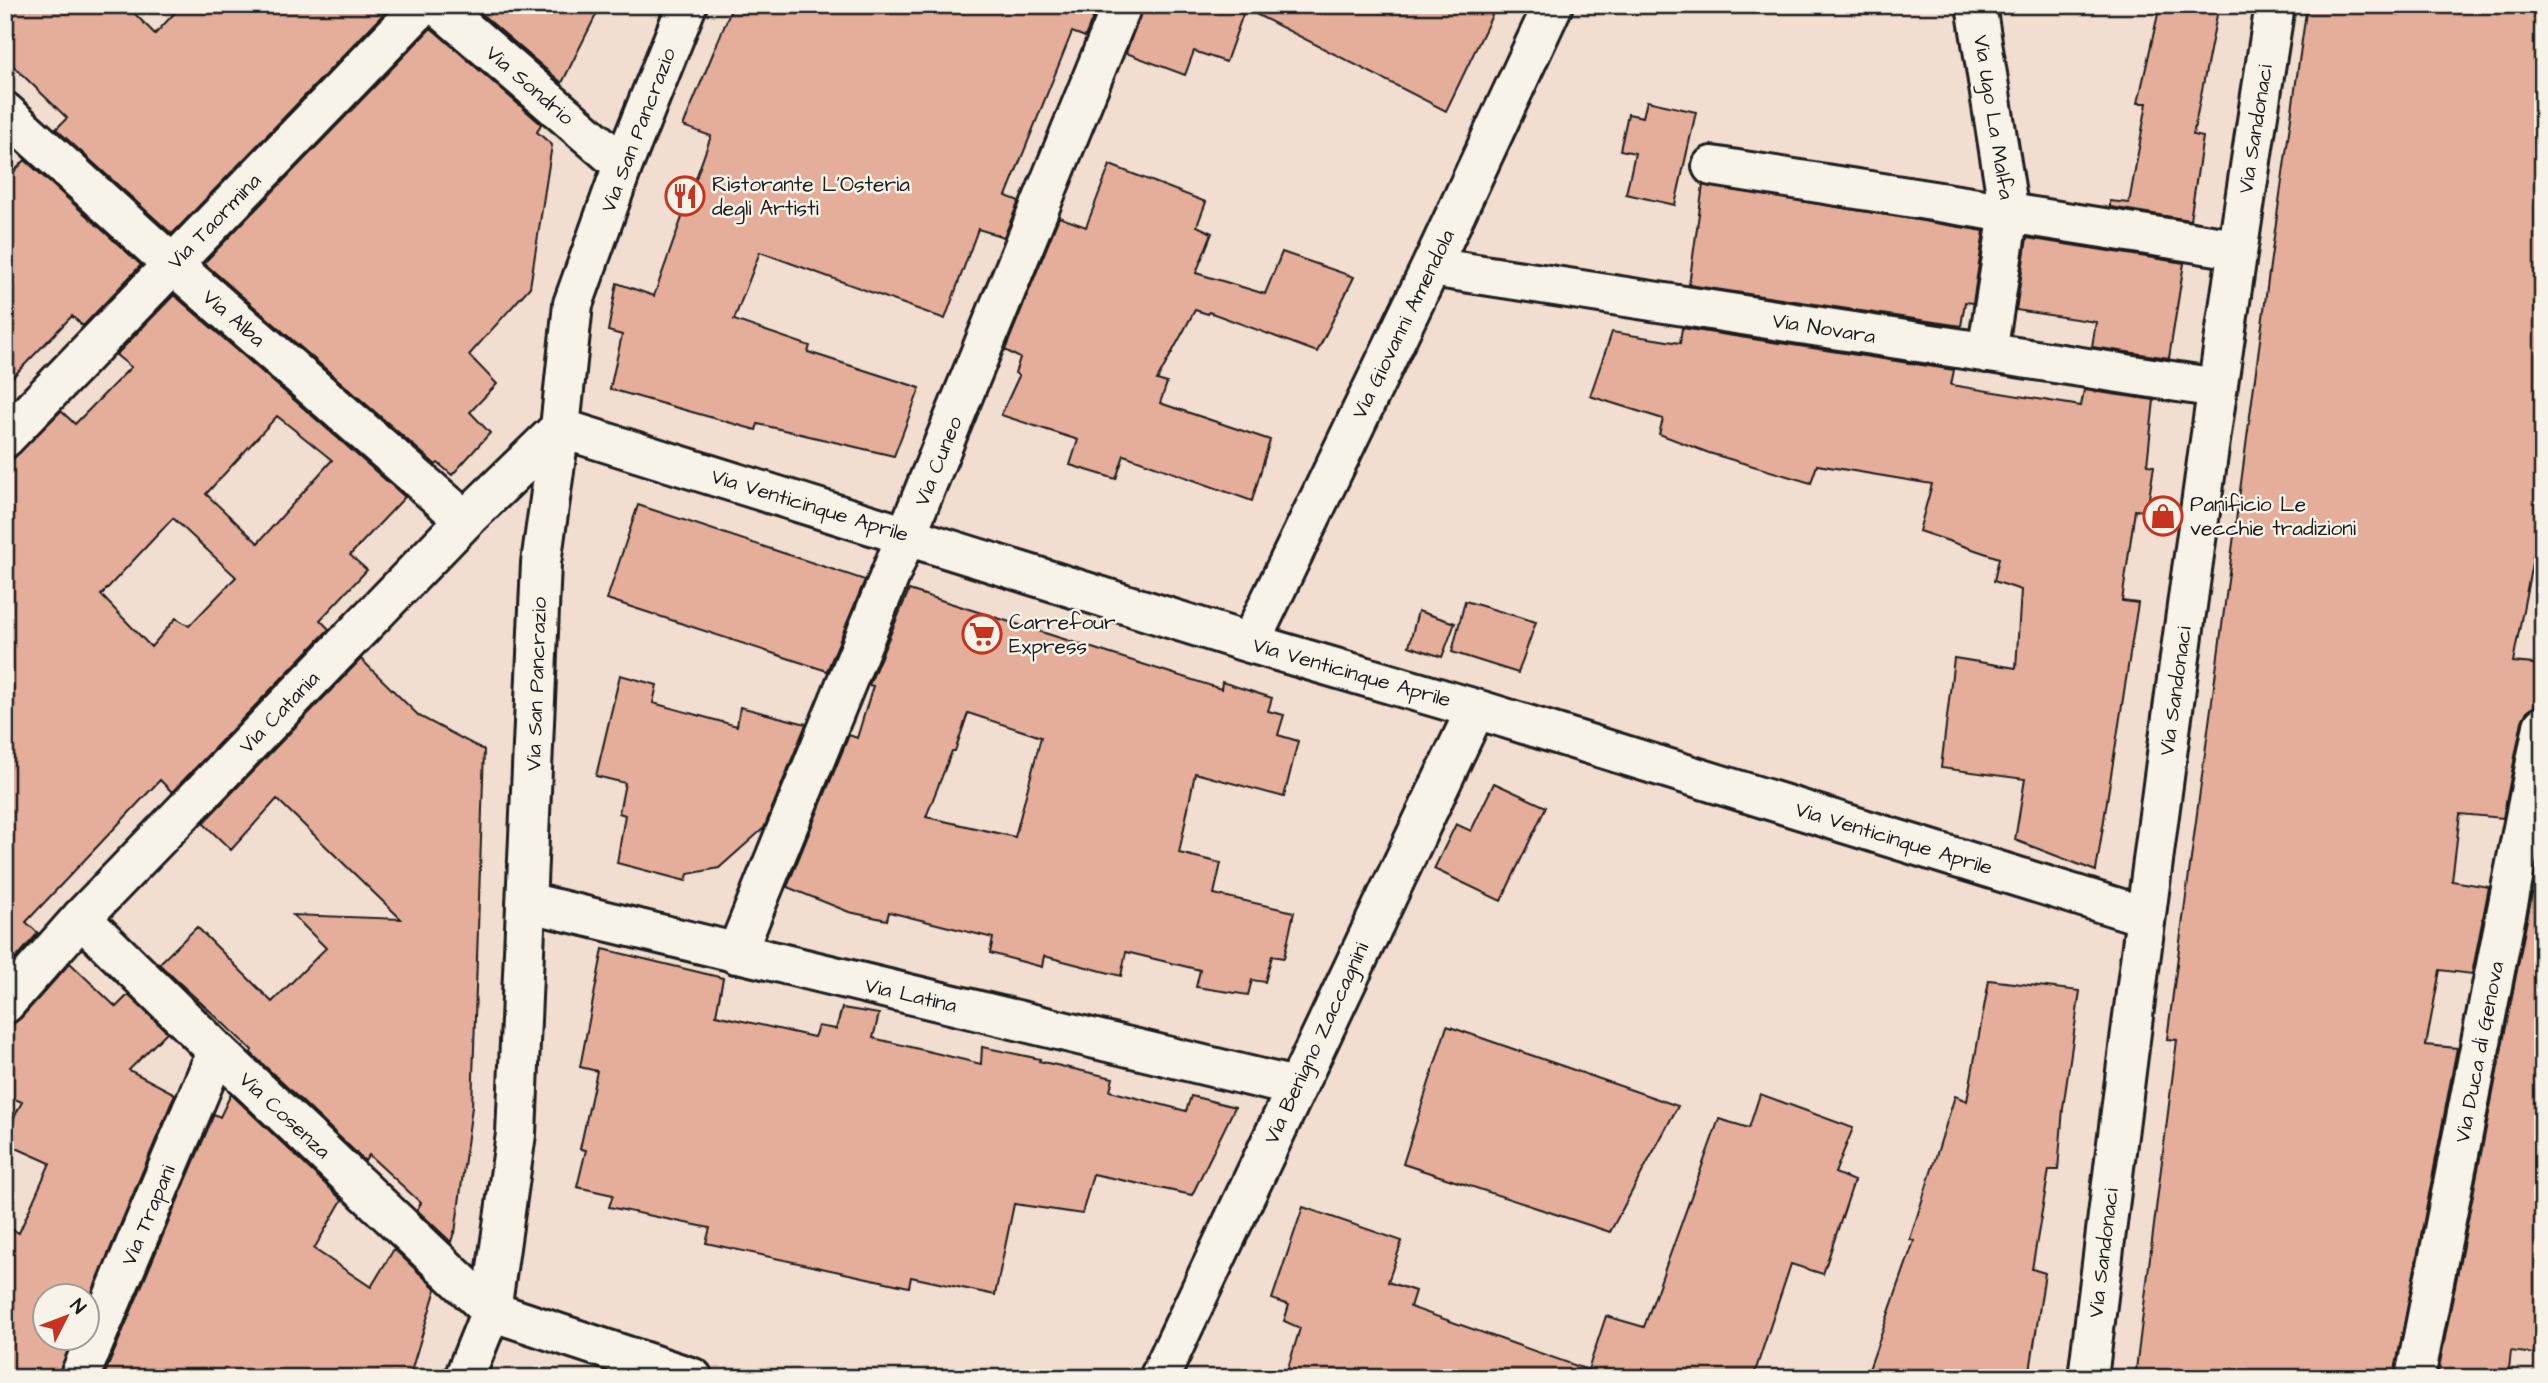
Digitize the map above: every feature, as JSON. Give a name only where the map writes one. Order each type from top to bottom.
[{"type":"street","name":"Via Taormina","points":[[5,438],[423,5]]},
{"type":"street","name":"Via Sondrio","points":[[437,5],[622,164]]},
{"type":"street","name":"Via San Pancrazio","points":[[464,1378],[491,1311],[516,1134],[541,563],[560,428],[573,304],[622,164],[687,5]]},
{"type":"street","name":"Via Cuneo","points":[[736,954],[1122,5]]},
{"type":"street","name":"Via Giovanni Amendola","points":[[1250,643],[1431,267],[1553,5]]},
{"type":"street","name":"Via Ugo La Malfa","points":[[1976,5],[2009,213],[1987,353]]},
{"type":"street","name":"Via Sandonaci","points":[[2088,1378],[2144,916],[2236,249],[2275,5]]},
{"type":"street","name":"Via Alba","points":[[5,112],[172,264],[465,520]]},
{"type":"street","points":[[1712,166],[2236,249]]},
{"type":"street","name":"Via Novara","points":[[1431,267],[2217,388]]},
{"type":"street","name":"Via Venticinque Aprile","points":[[560,428],[1250,643],[1476,709],[2144,916]]},
{"type":"street","name":"Via Catania","points":[[5,1004],[80,918],[465,520],[560,428]]},
{"type":"street","name":"Via Benigno Zaccagnini","points":[[1159,1378],[1476,709]]},
{"type":"street","name":"Via Duca di Genova","points":[[2415,1378],[2543,726]]},
{"type":"street","name":"Via Latina","points":[[527,902],[1295,1087]]},
{"type":"street","name":"Via Cosenza","points":[[80,918],[217,1052],[491,1311]]},
{"type":"street","name":"Via Trapani","points":[[79,1378],[217,1052]]},
{"type":"street","points":[[491,1311],[693,1378]]},
{"type":"building","points":[[22,5],[126,5],[155,34],[182,5],[392,5],[172,234],[56,129],[67,118],[5,58],[5,22]]},
{"type":"building","points":[[471,5],[601,5],[562,83]]},
{"type":"building","points":[[733,5],[1098,5],[1085,37],[1072,32],[1006,196],[1019,201],[1004,237],[978,229],[945,319],[760,252],[734,320],[810,346],[808,352],[920,388],[894,456],[758,424],[756,430],[610,389],[622,335],[608,331],[617,283],[654,296],[711,136],[683,126]]},
{"type":"building","points":[[1143,5],[1222,5],[1243,14],[1226,62],[1194,51],[1185,75],[1126,53]]},
{"type":"building","points":[[1238,5],[1497,5],[1446,111]]},
{"type":"building","points":[[2160,5],[2219,5],[2193,135],[2203,137],[2190,220],[2110,207],[2110,201],[2129,203],[2147,103],[2138,103]]},
{"type":"building","points":[[2307,5],[2543,5],[2543,506],[2513,662],[2543,665],[2543,705],[2527,711],[2522,721],[2503,818],[2460,814],[2452,881],[2489,887],[2472,974],[2440,970],[2426,1045],[2457,1048],[2394,1378],[2135,1378],[2177,1040],[2167,1039]]},
{"type":"building","points":[[431,28],[541,124],[537,132],[552,145],[530,287],[469,355],[497,384],[470,412],[490,433],[452,475],[438,463],[436,465],[204,263]]},
{"type":"building","points":[[1647,101],[1696,112],[1675,205],[1626,194],[1635,153],[1620,150],[1628,114],[1643,117]]},
{"type":"building","points":[[25,160],[141,265],[83,326],[72,316],[5,385],[5,181]]},
{"type":"building","points":[[1110,165],[1206,202],[1197,226],[1212,233],[1196,273],[1265,294],[1282,252],[1354,277],[1317,352],[1209,312],[1208,314],[1195,310],[1157,380],[1167,383],[1160,403],[1270,440],[1252,501],[1124,455],[1116,479],[1070,465],[1078,440],[1001,415],[1019,376],[1015,373],[1020,358],[1005,350],[1059,217],[1086,227]]},
{"type":"building","points":[[1703,185],[1984,231],[1973,303],[1965,302],[1961,326],[1689,285]]},
{"type":"building","points":[[2027,238],[2184,263],[2169,358],[2092,347],[2096,322],[2016,310]]},
{"type":"building","points":[[174,295],[405,497],[350,555],[367,570],[320,620],[329,629],[172,792],[160,780],[26,922],[38,933],[5,971],[5,467],[61,411],[75,424],[131,367],[116,355]],"holes":[[[277,416],[332,460],[258,543],[206,494]],[[173,518],[236,577],[189,626],[176,618],[151,647],[101,595]]]},
{"type":"building","points":[[1682,328],[1954,370],[1951,385],[2081,406],[2084,390],[2154,400],[2147,465],[2154,466],[2147,511],[2135,510],[2122,601],[2138,603],[2096,871],[2015,840],[2025,779],[1941,768],[1954,658],[2016,668],[2021,590],[1994,581],[1999,558],[1919,531],[1932,484],[1817,465],[1811,483],[1709,453],[1659,434],[1663,419],[1590,396],[1612,332],[1680,343]]},
{"type":"building","points":[[638,505],[865,580],[827,671],[607,599]]},
{"type":"building","points":[[909,590],[1221,689],[1222,682],[1272,698],[1268,711],[1284,715],[1278,735],[1298,741],[1284,797],[1195,773],[1179,853],[1221,863],[1214,894],[1294,912],[1284,958],[1272,956],[1265,982],[1252,980],[1248,995],[1196,987],[1200,970],[1126,952],[1121,976],[1044,956],[1042,967],[990,953],[993,938],[889,912],[887,920],[849,912],[787,887],[849,735],[857,738],[873,686],[869,685]],"holes":[[[968,713],[1041,737],[1015,837],[926,817],[952,751],[955,751]]]},
{"type":"building","points":[[1465,601],[1536,622],[1518,673],[1452,652]]},
{"type":"building","points":[[1418,611],[1455,623],[1442,657],[1409,646]]},
{"type":"building","points":[[361,659],[419,716],[484,750],[472,1107],[455,1233],[451,1242],[417,1210],[421,1203],[369,1155],[365,1161],[251,1053],[252,1050],[159,964],[197,927],[272,1002],[326,948],[293,915],[401,919],[277,799],[231,850],[203,823]]},
{"type":"building","points":[[620,675],[657,685],[653,703],[737,726],[740,707],[806,724],[764,828],[719,868],[688,874],[686,881],[617,863],[625,815],[619,813],[625,783],[596,776]]},
{"type":"building","points":[[1494,783],[1546,807],[1501,901],[1434,869],[1456,824],[1471,831]]},
{"type":"building","points":[[2532,894],[2543,896],[2543,1303],[2534,1354],[2511,1351],[2508,1378],[2437,1378]]},
{"type":"building","points":[[603,949],[723,978],[716,1015],[814,1037],[818,1026],[836,1029],[842,1008],[879,1014],[873,1038],[981,1064],[982,1047],[1040,1059],[1039,1061],[1113,1078],[1110,1091],[1186,1111],[1191,1096],[1235,1107],[1192,1195],[1093,1174],[1082,1214],[1014,1204],[995,1295],[911,1277],[909,1287],[706,1243],[710,1228],[609,1207],[613,1195],[577,1187],[586,1150],[580,1149],[597,1071],[580,1067]]},
{"type":"building","points":[[70,963],[116,1007],[128,995],[167,1032],[129,1070],[175,1094],[96,1282],[32,1282],[32,1352],[67,1352],[58,1378],[5,1378],[5,1225],[19,1233],[50,1163],[5,1143],[5,1135],[22,1102],[5,1095],[5,1025],[13,1024]]},
{"type":"building","points":[[1989,980],[2080,991],[2063,1108],[2058,1170],[2049,1170],[2032,1269],[2045,1273],[2029,1378],[1866,1378],[1914,1241],[1910,1239],[1955,1096],[1967,1101]]},
{"type":"building","points":[[1447,1026],[1678,1106],[1610,1232],[1403,1164]]},
{"type":"building","points":[[231,1094],[342,1200],[314,1249],[371,1287],[394,1249],[436,1289],[409,1378],[103,1378],[214,1114],[220,1117]]},
{"type":"building","points":[[1760,1094],[1853,1128],[1835,1173],[1854,1181],[1823,1274],[1791,1264],[1753,1378],[1285,1378],[1300,1328],[1284,1321],[1289,1305],[1272,1299],[1303,1207],[1402,1241],[1388,1282],[1415,1291],[1410,1307],[1588,1370],[1606,1316],[1644,1327],[1719,1119],[1749,1128]]},
{"type":"place","name":"Ristorante L'Osteria degli Artisti","points":[[685,196]]},
{"type":"place","name":"Panificio Le vecchie tradizioni","points":[[2163,516]]},
{"type":"place","name":"Carrefour Express","points":[[982,634]]}]
